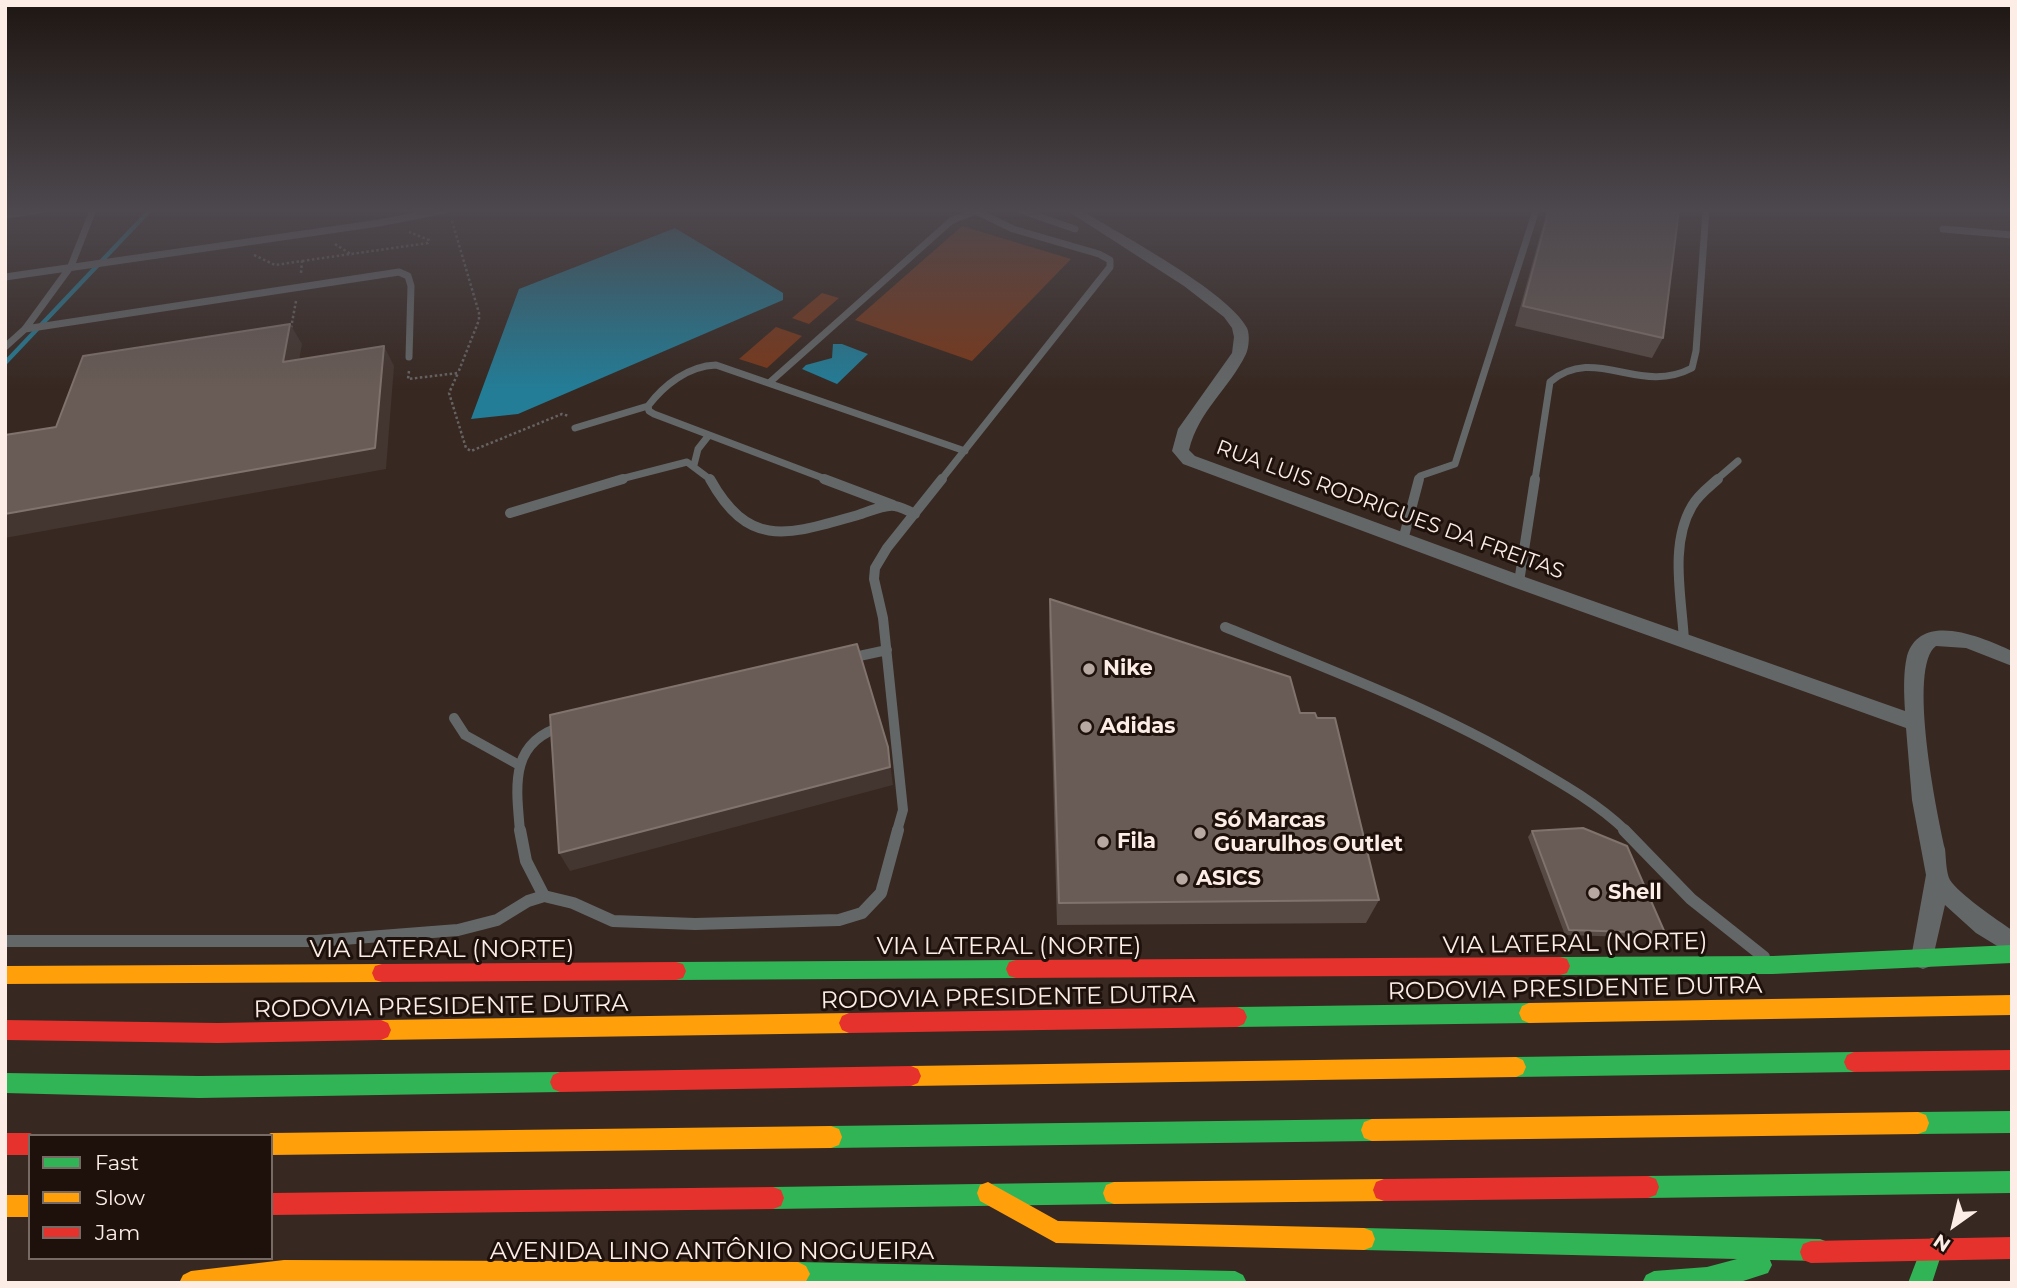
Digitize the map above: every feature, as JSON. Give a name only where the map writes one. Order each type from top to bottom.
[{"type":"main road","name":"VIA LATERAL (NORTE)","points":[[5,975],[1773,965],[2012,954]]},
{"type":"main road","name":"RODOVIA PRESIDENTE DUTRA","points":[[5,1030],[218,1033],[2012,1005]]},
{"type":"main road","points":[[5,1083],[199,1087],[2012,1059]]},
{"type":"main road","points":[[273,1144],[2012,1122]]},
{"type":"main road","points":[[5,1144],[28,1144]]},
{"type":"main road","points":[[273,1204],[2012,1182]]},
{"type":"main road","points":[[988,1194],[1056,1231],[1820,1250],[2012,1248]]},
{"type":"main road","points":[[5,1206],[28,1206]]},
{"type":"main road","points":[[1920,1283],[1931,1249]]},
{"type":"main road","points":[[1654,1283],[1707,1279],[1820,1250]]},
{"type":"main road","name":"AVENIDA LINO ANTÔNIO NOGUEIRA","points":[[191,1283],[284,1272],[846,1274],[1235,1283]]},
{"type":"street","name":"RUA LUIS RODRIGUES DA FREITAS","points":[[1162,270],[1208,296],[1239,327],[1242,341],[1239,353],[1186,429],[1180,451],[1189,460],[1519,582],[1916,723]]},
{"type":"street","points":[[1923,958],[1937,883],[1923,798],[1916,723],[1915,657],[1922,645],[1937,639],[1956,638],[2012,659]]},
{"type":"street","points":[[1937,883],[1984,925],[2012,944]]},
{"type":"lane","points":[[5,277],[47,270]]},
{"type":"lane","points":[[5,347],[25,329],[69,270]]},
{"type":"lane","points":[[769,383],[896,270]]},
{"type":"lane","points":[[5,941],[317,941],[458,930],[497,920],[528,901],[544,896],[566,900],[613,921],[695,924],[839,920],[862,913],[873,904],[881,892],[903,810],[887,650],[874,579],[875,568],[887,548],[1108,270]]},
{"type":"lane","points":[[1403,540],[1420,476],[1455,464],[1517,270]]},
{"type":"lane","points":[[1519,582],[1550,382],[1558,372],[1570,368],[1593,367],[1673,379],[1692,368],[1696,351],[1702,270]]},
{"type":"lane","points":[[25,329],[399,272],[408,276],[411,286],[409,357]]},
{"type":"lane","points":[[578,427],[648,407],[690,369],[699,365],[716,365],[965,451]]},
{"type":"lane","points":[[648,407],[654,414],[915,514]]},
{"type":"lane","points":[[694,465],[698,449],[709,435]]},
{"type":"lane","points":[[1684,641],[1681,540],[1685,519],[1692,504],[1738,461]]},
{"type":"lane","points":[[510,513],[681,462],[694,465],[709,477],[736,516],[750,526],[770,532],[797,532],[893,505]]},
{"type":"lane","points":[[1225,627],[1371,687],[1506,749],[1598,808],[1625,830],[1683,892],[1773,965]]},
{"type":"lane","points":[[833,662],[887,650]]},
{"type":"lane","points":[[454,718],[458,730],[468,739],[502,752],[519,765]]},
{"type":"lane","points":[[544,896],[531,880],[520,842],[519,765],[525,752],[536,740],[553,728],[580,722]]},
{"type":"path","points":[[467,270],[479,320],[449,393],[466,448],[471,451],[562,414],[578,427]]},
{"type":"path","points":[[409,357],[408,379],[458,373]]},
{"type":"shaded area","points":[[912,270],[1060,270],[972,361],[855,320]]},
{"type":"shaded area","points":[[822,293],[839,298],[809,324],[792,318]]},
{"type":"shaded area","points":[[776,327],[802,336],[767,368],[739,359]]},
{"type":"water","points":[[567,270],[745,270],[783,293],[783,300],[518,414],[471,419],[519,289]]},
{"type":"water","points":[[833,344],[842,344],[868,354],[837,384],[802,369],[806,365],[832,358]]},
{"type":"building","points":[[1533,270],[1671,270],[1663,338],[1523,306]]},
{"type":"building","points":[[290,324],[283,362],[384,346],[375,448],[5,514],[5,435],[56,427],[83,356]]},
{"type":"building","name":"Só Marcas Guarulhos Outlet","points":[[1050,599],[1290,677],[1300,713],[1315,713],[1317,718],[1335,718],[1379,900],[1059,903]]},
{"type":"building","points":[[857,644],[888,747],[890,767],[559,853],[550,715]]},
{"type":"building","name":"Shell","points":[[1583,828],[1627,846],[1665,933],[1569,930],[1532,831]]},
{"type":"waterway","points":[[5,363],[93,270]]},
{"type":"traffic: fast","points":[[1560,966],[1773,965],[2012,954]]},
{"type":"traffic: fast","points":[[676,971],[1016,969]]},
{"type":"traffic: fast","points":[[1237,1017],[1529,1013]]},
{"type":"traffic: fast","points":[[1516,1067],[1854,1062]]},
{"type":"traffic: fast","points":[[5,1083],[199,1087],[560,1082]]},
{"type":"traffic: fast","points":[[1918,1123],[2012,1122]]},
{"type":"traffic: fast","points":[[831,1137],[1372,1130]]},
{"type":"traffic: fast","points":[[1648,1187],[2012,1182]]},
{"type":"traffic: fast","points":[[773,1198],[1114,1193]]},
{"type":"traffic: fast","points":[[1364,1239],[1820,1250]]},
{"type":"traffic: fast","points":[[1920,1283],[1932,1249]]},
{"type":"traffic: fast","points":[[1654,1283],[1707,1279],[1760,1265]]},
{"type":"traffic: fast","points":[[798,1274],[1235,1283]]},
{"type":"traffic: slow","points":[[5,975],[382,973]]},
{"type":"traffic: slow","points":[[1529,1013],[2012,1005]]},
{"type":"traffic: slow","points":[[381,1030],[849,1023]]},
{"type":"traffic: slow","points":[[911,1076],[1516,1067]]},
{"type":"traffic: slow","points":[[1372,1130],[1918,1123]]},
{"type":"traffic: slow","points":[[273,1144],[831,1137]]},
{"type":"traffic: slow","points":[[1114,1193],[1384,1190]]},
{"type":"traffic: slow","points":[[988,1193],[1056,1232],[1364,1239]]},
{"type":"traffic: slow","points":[[5,1206],[28,1206]]},
{"type":"traffic: slow","points":[[191,1283],[284,1272],[798,1274]]},
{"type":"traffic: jam","points":[[1016,969],[1560,966]]},
{"type":"traffic: jam","points":[[382,973],[676,971]]},
{"type":"traffic: jam","points":[[849,1023],[1237,1017]]},
{"type":"traffic: jam","points":[[5,1030],[218,1033],[381,1030]]},
{"type":"traffic: jam","points":[[1854,1062],[2012,1060]]},
{"type":"traffic: jam","points":[[560,1082],[911,1076]]},
{"type":"traffic: jam","points":[[5,1144],[28,1144]]},
{"type":"traffic: jam","points":[[1384,1190],[1648,1187]]},
{"type":"traffic: jam","points":[[273,1204],[773,1198]]},
{"type":"traffic: jam","points":[[1811,1252],[2012,1248]]},
{"type":"place","name":"Nike","points":[[1089,669]]},
{"type":"place","name":"Adidas","points":[[1086,727]]},
{"type":"place","name":"Só Marcas Guarulhos Outlet","points":[[1200,833]]},
{"type":"place","name":"Fila","points":[[1103,842]]},
{"type":"place","name":"ASICS","points":[[1182,879]]},
{"type":"place","name":"Shell","points":[[1594,893]]}]
